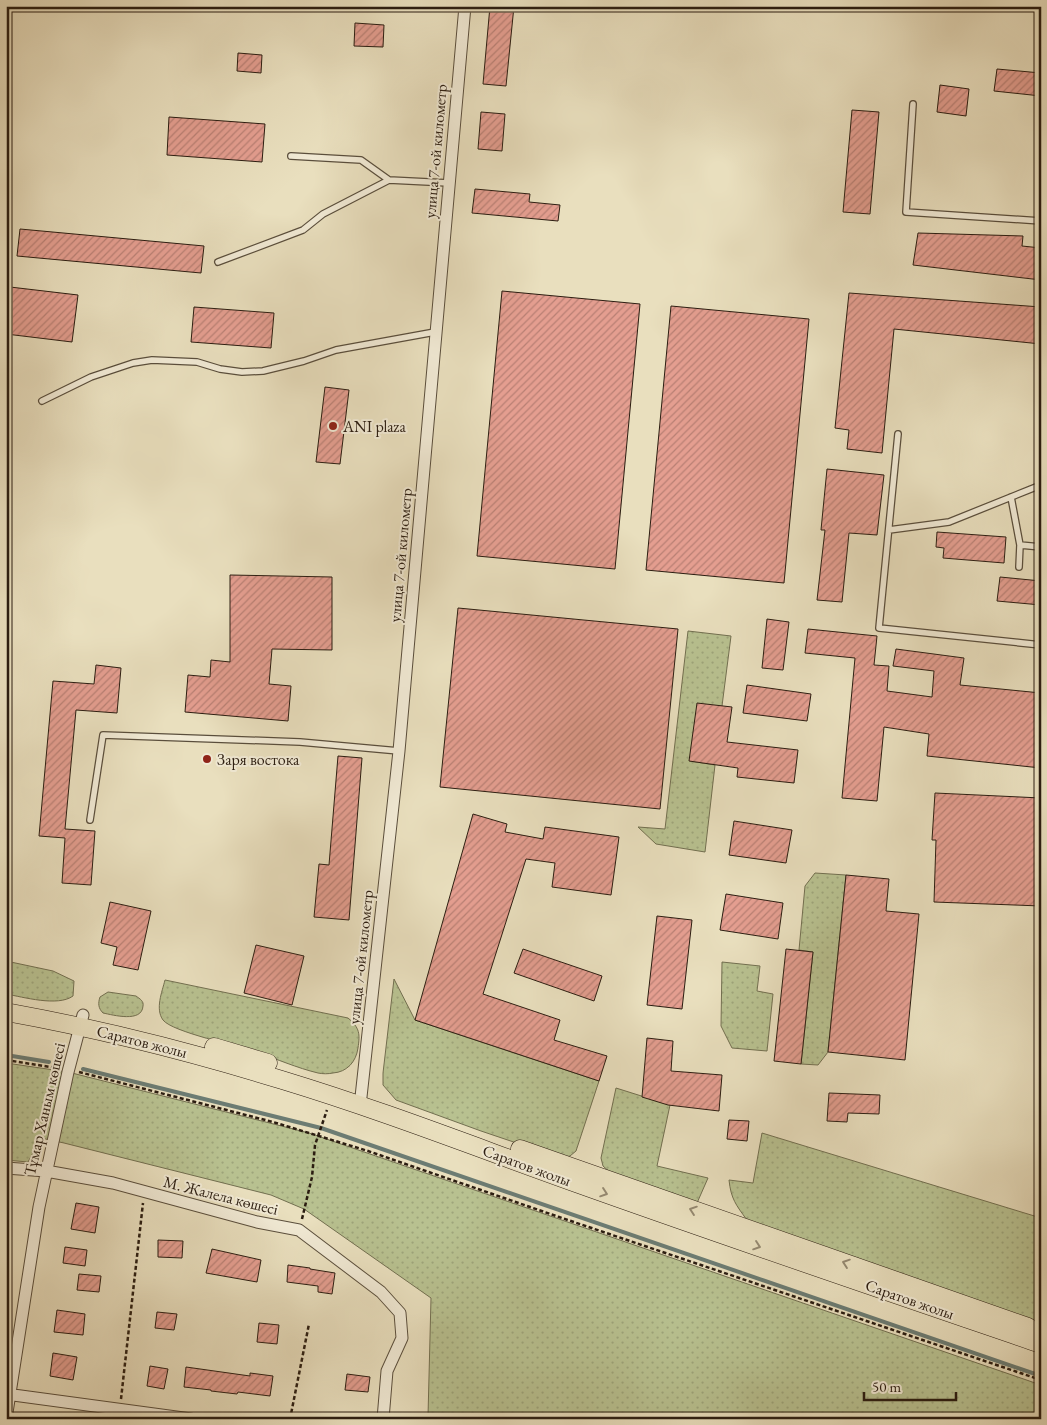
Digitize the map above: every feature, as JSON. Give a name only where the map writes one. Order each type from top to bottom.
[{"type":"main road","name":"Саратов жолы","points":[[6,1000],[81,1020]]},
{"type":"main road","name":"Саратов жолы","points":[[6,1012],[81,1020],[160,1032],[242,1055],[361,1100],[1041,1344]]},
{"type":"main road","name":"Саратов жолы","points":[[579,1177],[1041,1332]]},
{"type":"street","name":"улица 7-ой километр","points":[[361,1100],[399,751],[465,6]]},
{"type":"street","name":"Тұмар Ханым көшесі","points":[[6,1419],[8,1395],[39,1207],[68,1070],[81,1020]]},
{"type":"street","name":"М. Жалела көшесі","points":[[6,1168],[46,1171],[113,1183],[257,1222],[299,1230],[381,1292],[400,1312],[402,1338],[387,1371],[382,1419]]},
{"type":"street","points":[[8,1395],[191,1419]]},
{"type":"lane","points":[[913,104],[906,212],[1041,220]]},
{"type":"lane","points":[[291,156],[361,160],[389,180]]},
{"type":"lane","points":[[218,262],[303,230],[323,214],[389,180],[448,183]]},
{"type":"lane","points":[[42,401],[91,377],[152,360],[197,362],[220,369],[263,372],[336,350],[435,332]]},
{"type":"lane","points":[[898,434],[879,628],[1041,645]]},
{"type":"lane","points":[[889,530],[948,522],[1041,485]]},
{"type":"lane","points":[[1012,497],[1020,545],[1019,567]]},
{"type":"lane","points":[[1020,545],[1041,547]]},
{"type":"lane","points":[[90,820],[103,735],[300,742],[399,751]]},
{"type":"path","points":[[6,1060],[68,1070],[318,1135],[1041,1380]]},
{"type":"path","points":[[299,1230],[312,1177],[318,1135],[323,1120]]},
{"type":"path","points":[[120,1410],[145,1192]]},
{"type":"path","points":[[290,1419],[309,1324]]},
{"type":"green space","points":[[688,631],[731,636],[722,706],[690,761],[715,765],[705,852],[656,844],[638,827],[665,829]]},
{"type":"green space","points":[[815,873],[846,875],[828,1052],[818,1065],[801,1064],[813,952],[799,950],[805,886]]},
{"type":"green space","points":[[6,961],[53,971],[74,981],[73,996],[59,1001],[50,1001],[6,994]]},
{"type":"green space","points":[[722,962],[760,966],[757,991],[773,994],[767,1051],[732,1048],[721,1026]]},
{"type":"green space","points":[[394,979],[415,1020],[599,1081],[576,1151],[570,1156],[561,1158],[396,1100],[383,1085]]},
{"type":"green space","points":[[165,980],[348,1018],[355,1025],[359,1035],[357,1053],[353,1062],[343,1071],[329,1074],[320,1073],[302,1069],[256,1052],[179,1029],[169,1025],[161,1016],[160,1000]]},
{"type":"green space","points":[[108,992],[136,996],[143,1003],[141,1011],[138,1015],[126,1017],[103,1013],[99,1007],[99,999]]},
{"type":"green space","points":[[6,1063],[68,1072],[309,1133],[1041,1385],[1041,1419],[454,1419],[428,1416],[431,1298],[304,1209],[271,1195],[41,1138],[28,1162],[6,1160]]},
{"type":"green space","points":[[616,1088],[670,1105],[657,1166],[708,1178],[697,1203],[613,1175],[603,1166],[601,1158]]},
{"type":"green space","points":[[762,1133],[1041,1218],[1041,1325],[747,1220],[735,1202],[729,1180],[753,1183]]},
{"type":"building","points":[[490,6],[514,6],[506,86],[483,84]]},
{"type":"building","points":[[355,23],[384,25],[383,47],[354,46]]},
{"type":"building","points":[[238,53],[262,55],[261,73],[237,71]]},
{"type":"building","points":[[997,69],[1041,73],[1041,96],[994,91]]},
{"type":"building","points":[[940,85],[969,89],[966,116],[937,112]]},
{"type":"building","points":[[852,110],[879,112],[870,214],[843,212]]},
{"type":"building","points":[[481,112],[505,114],[502,151],[478,149]]},
{"type":"building","points":[[169,117],[265,124],[262,162],[167,155]]},
{"type":"building","points":[[475,189],[530,194],[529,202],[560,205],[558,221],[472,213]]},
{"type":"building","points":[[20,229],[204,246],[201,273],[17,256]]},
{"type":"building","points":[[918,233],[1023,236],[1022,246],[1041,248],[1041,280],[913,265]]},
{"type":"building","points":[[10,287],[78,295],[72,342],[6,334],[6,314]]},
{"type":"building","points":[[502,291],[640,304],[615,569],[477,556]]},
{"type":"building","points":[[849,293],[1041,307],[1041,344],[894,329],[882,453],[847,449],[849,430],[835,428]]},
{"type":"building","points":[[671,306],[809,319],[784,583],[646,570]]},
{"type":"building","points":[[194,307],[274,313],[271,348],[191,342]]},
{"type":"building","name":"ANI plaza","points":[[325,387],[349,390],[340,464],[316,462]]},
{"type":"building","points":[[827,469],[884,475],[877,535],[849,533],[842,602],[817,600],[825,530],[821,530]]},
{"type":"building","points":[[937,532],[1006,537],[1004,563],[943,558],[944,548],[936,547]]},
{"type":"building","points":[[230,575],[332,577],[332,650],[272,649],[269,684],[291,686],[288,721],[185,712],[188,675],[210,677],[211,660],[230,662]]},
{"type":"building","points":[[1000,577],[1041,581],[1041,605],[997,601]]},
{"type":"building","points":[[458,608],[678,629],[660,809],[440,787]]},
{"type":"building","points":[[767,619],[789,622],[783,670],[762,668]]},
{"type":"building","points":[[808,629],[877,636],[874,665],[889,666],[887,691],[932,697],[934,671],[893,666],[896,649],[964,658],[960,685],[1041,693],[1041,768],[927,756],[929,734],[884,727],[877,801],[842,798],[855,658],[805,653]]},
{"type":"building","points":[[96,665],[121,668],[117,713],[76,710],[65,829],[95,831],[91,885],[62,883],[65,838],[39,836],[53,681],[94,684]]},
{"type":"building","points":[[747,685],[811,694],[807,721],[743,713]]},
{"type":"building","points":[[697,703],[732,707],[727,742],[798,750],[794,783],[737,777],[738,768],[689,761]]},
{"type":"building","points":[[338,756],[362,758],[349,920],[314,917],[319,864],[329,865]]},
{"type":"building","points":[[935,793],[1041,798],[1041,906],[934,902],[936,840],[932,840]]},
{"type":"building","points":[[473,814],[507,824],[505,832],[543,839],[545,827],[619,837],[611,895],[552,887],[555,863],[526,859],[483,994],[560,1020],[554,1040],[607,1056],[599,1081],[415,1020]]},
{"type":"building","points":[[734,821],[792,830],[786,863],[729,855]]},
{"type":"building","points":[[846,875],[889,879],[886,911],[919,914],[905,1060],[828,1052]]},
{"type":"building","points":[[726,894],[783,903],[778,939],[720,930]]},
{"type":"building","points":[[110,902],[151,911],[138,970],[113,965],[117,947],[101,943]]},
{"type":"building","points":[[657,916],[692,920],[682,1009],[647,1005]]},
{"type":"building","points":[[256,945],[304,956],[292,1005],[244,993]]},
{"type":"building","points":[[523,949],[602,976],[594,1001],[514,973]]},
{"type":"building","points":[[786,949],[813,952],[801,1064],[774,1061]]},
{"type":"building","points":[[647,1038],[673,1041],[671,1071],[722,1075],[719,1111],[668,1105],[642,1097]]},
{"type":"building","points":[[829,1093],[880,1095],[879,1114],[848,1113],[847,1122],[827,1121]]},
{"type":"building","points":[[729,1120],[749,1121],[747,1141],[727,1139]]},
{"type":"building","points":[[76,1203],[99,1207],[95,1233],[71,1229]]},
{"type":"building","points":[[158,1240],[183,1241],[182,1258],[158,1257]]},
{"type":"building","points":[[65,1247],[87,1250],[85,1266],[63,1263]]},
{"type":"building","points":[[212,1249],[261,1260],[257,1282],[206,1273]]},
{"type":"building","points":[[288,1265],[335,1273],[332,1294],[318,1292],[318,1286],[287,1282]]},
{"type":"building","points":[[79,1274],[101,1276],[99,1292],[77,1290]]},
{"type":"building","points":[[57,1310],[85,1314],[83,1335],[54,1332]]},
{"type":"building","points":[[157,1312],[177,1314],[174,1330],[155,1328]]},
{"type":"building","points":[[259,1323],[279,1325],[277,1344],[257,1342]]},
{"type":"building","points":[[53,1353],[77,1357],[73,1380],[50,1376]]},
{"type":"building","points":[[150,1366],[168,1369],[164,1389],[147,1386]]},
{"type":"building","points":[[186,1367],[250,1376],[250,1373],[273,1376],[270,1396],[184,1387]]},
{"type":"building","points":[[347,1374],[370,1377],[368,1392],[345,1390]]},
{"type":"waterway","points":[[6,1055],[49,1062]]},
{"type":"waterway","points":[[83,1069],[321,1128],[1041,1376]]},
{"type":"place","name":"ANI plaza","points":[[333,426]]},
{"type":"place","name":"Заря востока","points":[[207,759]]}]
